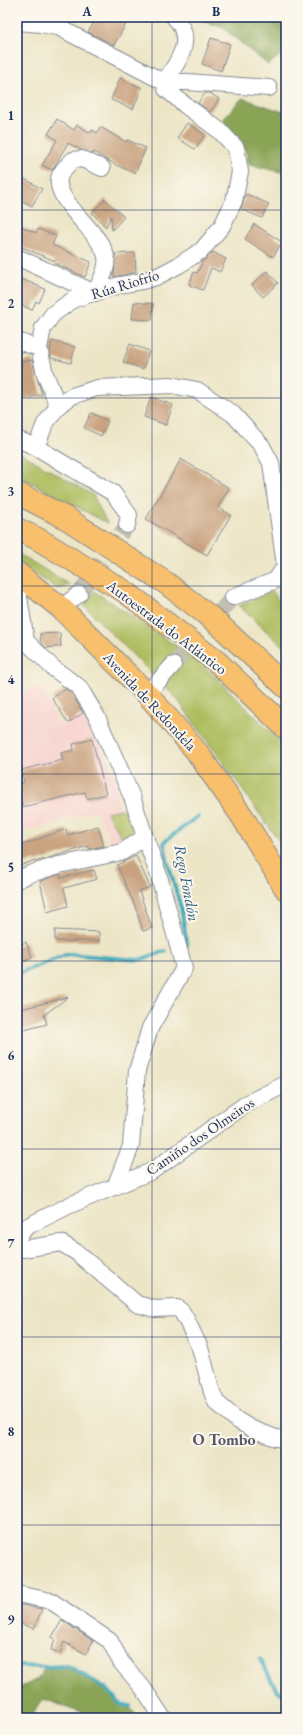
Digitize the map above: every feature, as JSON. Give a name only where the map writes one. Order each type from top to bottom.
[{"type":"highway","name":"Autoestrada do Atlántico","points":[[17,493],[66,518],[166,582],[214,620],[286,687]]},
{"type":"highway","name":"Autoestrada do Atlántico","points":[[17,529],[38,539],[127,593],[217,662],[286,728]]},
{"type":"highway","name":"Avenida de Redondela","points":[[17,573],[61,608],[148,694],[197,752],[242,816],[286,888]]},
{"type":"street","points":[[164,82],[184,51],[183,32],[174,17]]},
{"type":"street","points":[[17,22],[58,27],[164,82],[269,88]]},
{"type":"street","name":"Rúa Riofrío","points":[[58,406],[45,374],[39,348],[43,328],[53,314],[74,299],[120,285],[156,277],[202,250],[222,226],[234,201],[240,172],[236,148],[220,131],[166,89],[164,82]]},
{"type":"street","points":[[17,257],[95,293],[105,272],[106,254],[100,243],[60,191],[59,179],[63,169],[74,160],[82,159],[102,168]]},
{"type":"street","points":[[17,341],[39,348]]},
{"type":"street","points":[[36,447],[45,424],[58,406],[72,396],[97,388],[171,385],[197,390],[233,414],[262,446],[271,463],[285,566],[283,574],[276,580],[233,597]]},
{"type":"street","points":[[17,439],[36,447],[113,493],[129,515],[127,525]]},
{"type":"street","points":[[17,585],[26,641],[53,668],[79,687],[97,717],[132,797],[144,837],[159,876],[184,968],[150,1028],[137,1071],[131,1146],[115,1187]]},
{"type":"street","points":[[61,608],[79,594]]},
{"type":"street","points":[[148,694],[173,665]]},
{"type":"street","points":[[17,880],[30,874],[59,865],[122,852],[144,837]]},
{"type":"street","name":"Camiño dos Olmeiros","points":[[22,1233],[70,1205],[152,1171],[246,1104],[286,1084]]},
{"type":"street","points":[[17,1247],[24,1249],[61,1243],[76,1252],[137,1304],[155,1309],[176,1308],[182,1312],[200,1348],[216,1402],[236,1420],[252,1429],[276,1438],[286,1439]]},
{"type":"street","points":[[17,1594],[51,1601],[110,1641],[121,1662],[143,1688],[163,1718]]},
{"type":"shaded area","points":[[40,685],[61,727],[85,712],[118,782],[116,796],[121,809],[134,815],[130,834],[124,840],[115,844],[110,843],[103,822],[95,811],[17,834],[17,697]]},
{"type":"green space","points":[[197,17],[286,17],[286,51],[268,65],[223,28],[197,19]]},
{"type":"green space","points":[[242,98],[286,113],[286,173],[249,165],[243,143],[222,120]]},
{"type":"green space","points":[[17,451],[93,495],[107,523],[17,475]]},
{"type":"green space","points":[[17,553],[70,585],[57,589],[17,561]]},
{"type":"green space","points":[[94,591],[200,662],[286,747],[286,852],[177,699],[84,606]]},
{"type":"green space","points":[[272,591],[286,611],[286,649],[239,606]]},
{"type":"green space","points":[[121,809],[134,815],[136,821],[130,834],[124,840],[106,812]]},
{"type":"green space","points":[[68,1666],[107,1689],[120,1704],[128,1705],[136,1715],[99,1714],[77,1711],[42,1700],[30,1718],[17,1718],[17,1689],[38,1679],[45,1667]]},
{"type":"building","points":[[104,17],[126,17],[123,22],[126,24],[114,45],[88,32],[97,18],[102,21]]},
{"type":"building","points":[[211,38],[230,44],[221,71],[202,64]]},
{"type":"building","points":[[120,78],[142,88],[133,109],[111,100]]},
{"type":"building","points":[[205,93],[210,93],[219,99],[210,112],[198,103]]},
{"type":"building","points":[[57,119],[74,130],[77,125],[91,133],[92,130],[97,133],[100,127],[126,142],[127,140],[146,148],[135,173],[116,165],[94,152],[93,154],[81,150],[68,143],[52,170],[42,165],[57,140],[48,134]]},
{"type":"building","points":[[187,123],[205,135],[195,149],[177,138]]},
{"type":"building","points":[[23,178],[42,189],[32,206],[17,198],[17,189]]},
{"type":"building","points":[[246,194],[269,204],[262,218],[241,209]]},
{"type":"building","points":[[105,199],[124,217],[112,230],[111,216],[106,227],[92,213]]},
{"type":"building","points":[[254,224],[282,242],[273,257],[245,239]]},
{"type":"building","points":[[17,225],[36,233],[38,229],[56,236],[52,245],[91,262],[85,277],[54,263],[55,261],[17,245]]},
{"type":"building","points":[[213,252],[226,259],[220,272],[211,268],[203,290],[189,285],[194,272],[197,273],[203,261]]},
{"type":"building","points":[[135,253],[136,272],[114,277],[115,254]]},
{"type":"building","points":[[267,271],[278,283],[263,297],[252,285]]},
{"type":"building","points":[[17,277],[45,289],[39,303],[36,301],[32,310],[17,303]]},
{"type":"building","points":[[134,302],[153,304],[152,320],[132,319]]},
{"type":"building","points":[[52,341],[75,347],[71,363],[51,358],[50,352]]},
{"type":"building","points":[[130,344],[149,351],[143,369],[123,362]]},
{"type":"building","points":[[32,360],[42,395],[21,399],[17,378],[17,363]]},
{"type":"building","points":[[151,397],[173,405],[166,425],[144,417]]},
{"type":"building","points":[[91,413],[108,421],[101,436],[84,428]]},
{"type":"building","points":[[181,459],[229,488],[218,507],[231,515],[207,555],[146,519]]},
{"type":"building","points":[[60,633],[61,646],[46,648],[41,642],[40,634]]},
{"type":"building","points":[[66,689],[72,694],[83,713],[68,723],[52,698]]},
{"type":"building","points":[[92,739],[106,794],[87,799],[85,792],[23,807],[17,784],[24,782],[21,770],[63,760],[61,753],[74,750],[73,744]]},
{"type":"building","points":[[98,826],[104,846],[89,849],[88,846],[35,862],[35,860],[17,867],[17,847],[66,829],[68,835]]},
{"type":"building","points":[[136,856],[150,887],[139,891],[152,928],[143,931],[135,906],[117,865]]},
{"type":"building","points":[[94,870],[97,879],[64,888],[68,906],[47,912],[40,881],[60,874],[61,878]]},
{"type":"building","points":[[55,930],[99,932],[99,941],[55,941]]},
{"type":"building","points":[[26,942],[32,957],[17,963],[17,946]]},
{"type":"building","points":[[68,997],[44,1015],[47,1024],[17,1032],[17,1010]]},
{"type":"building","points":[[21,1605],[42,1609],[34,1629],[17,1622],[17,1606],[20,1607]]},
{"type":"building","points":[[62,1620],[93,1641],[86,1654],[64,1642],[60,1653],[51,1650],[55,1639],[52,1637]]},
{"type":"waterway","name":"Rego Fondón","points":[[187,945],[181,908],[167,860],[164,842],[198,816]]},
{"type":"waterway","name":"Rego Fondón","points":[[17,974],[68,954],[139,960],[166,951]]},
{"type":"waterway","points":[[260,1659],[276,1689],[286,1696]]},
{"type":"waterway","points":[[17,1666],[68,1666],[107,1689],[120,1704],[130,1706]]},
{"type":"tunnel","points":[[79,594],[127,525]]},
{"type":"tunnel","points":[[173,665],[233,597]]},
{"type":"district","name":"O Tombo","points":[[224,1439]]}]
